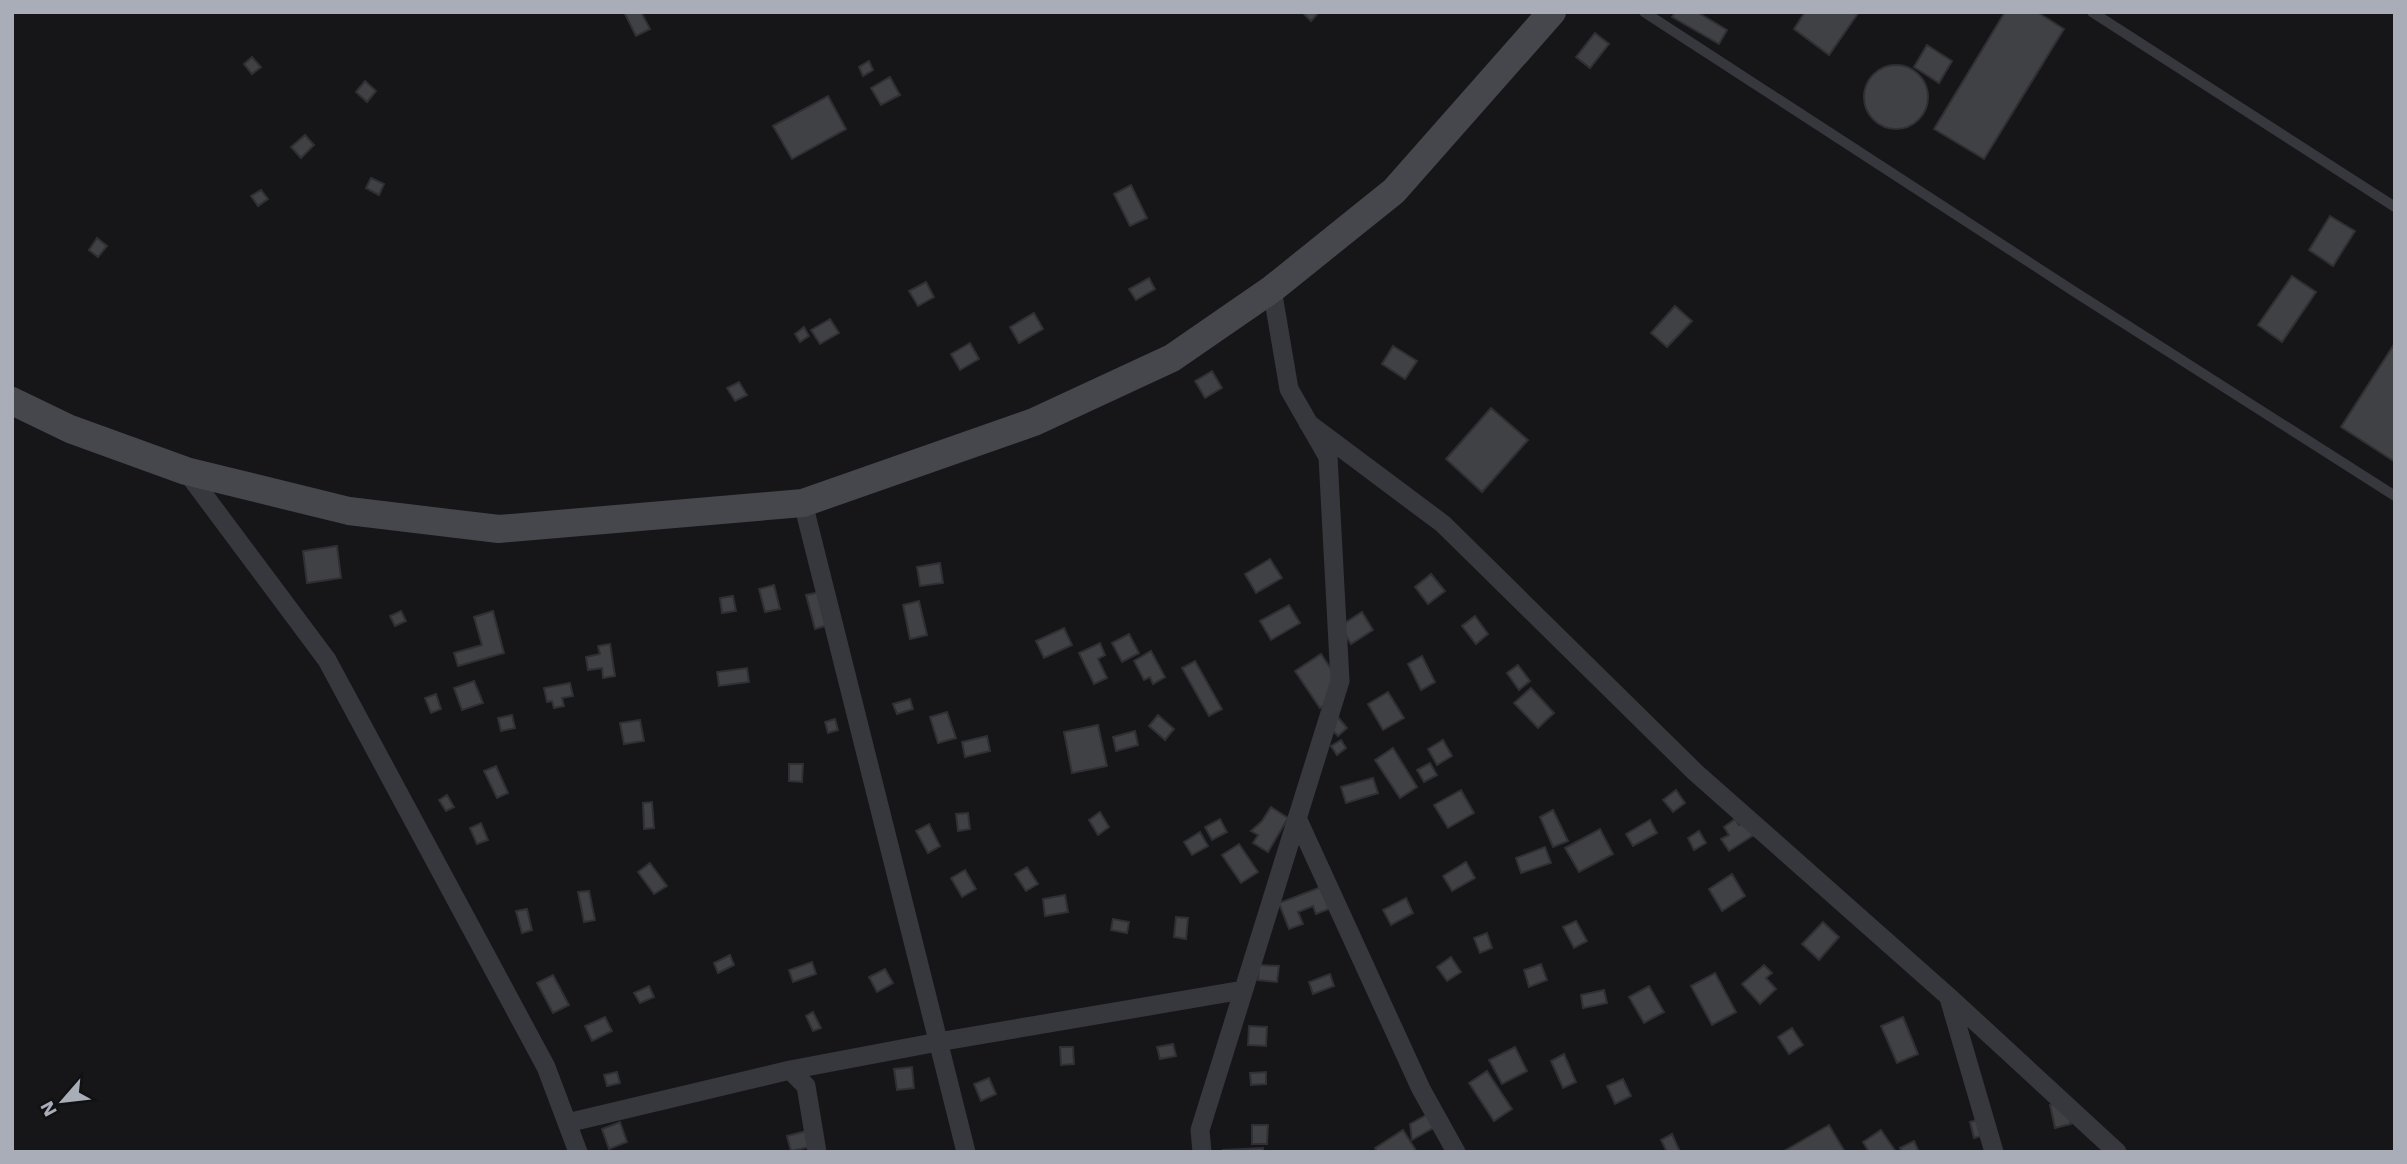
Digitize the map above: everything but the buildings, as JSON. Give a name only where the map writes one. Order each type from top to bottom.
[{"type":"main road","points":[[12,401],[70,429],[186,471],[349,511],[499,529],[803,503],[1034,422],[1172,358],[1272,289],[1394,191],[1552,12]]},
{"type":"street","points":[[1202,1152],[1200,1130],[1340,681],[1328,457],[1289,388],[1272,289]]},
{"type":"street","points":[[1308,423],[1443,524],[1695,772],[1949,997],[2117,1152]]},
{"type":"street","points":[[186,471],[327,660],[546,1067],[578,1152]]},
{"type":"street","points":[[803,503],[966,1152]]},
{"type":"street","points":[[1297,818],[1421,1089],[1456,1152]]},
{"type":"street","points":[[567,1122],[790,1070],[1243,990]]},
{"type":"street","points":[[1949,997],[1994,1152]]},
{"type":"street","points":[[790,1070],[806,1086],[817,1152]]},
{"type":"lane","points":[[1644,12],[2395,496]]},
{"type":"lane","points":[[2092,12],[2395,207]]}]
